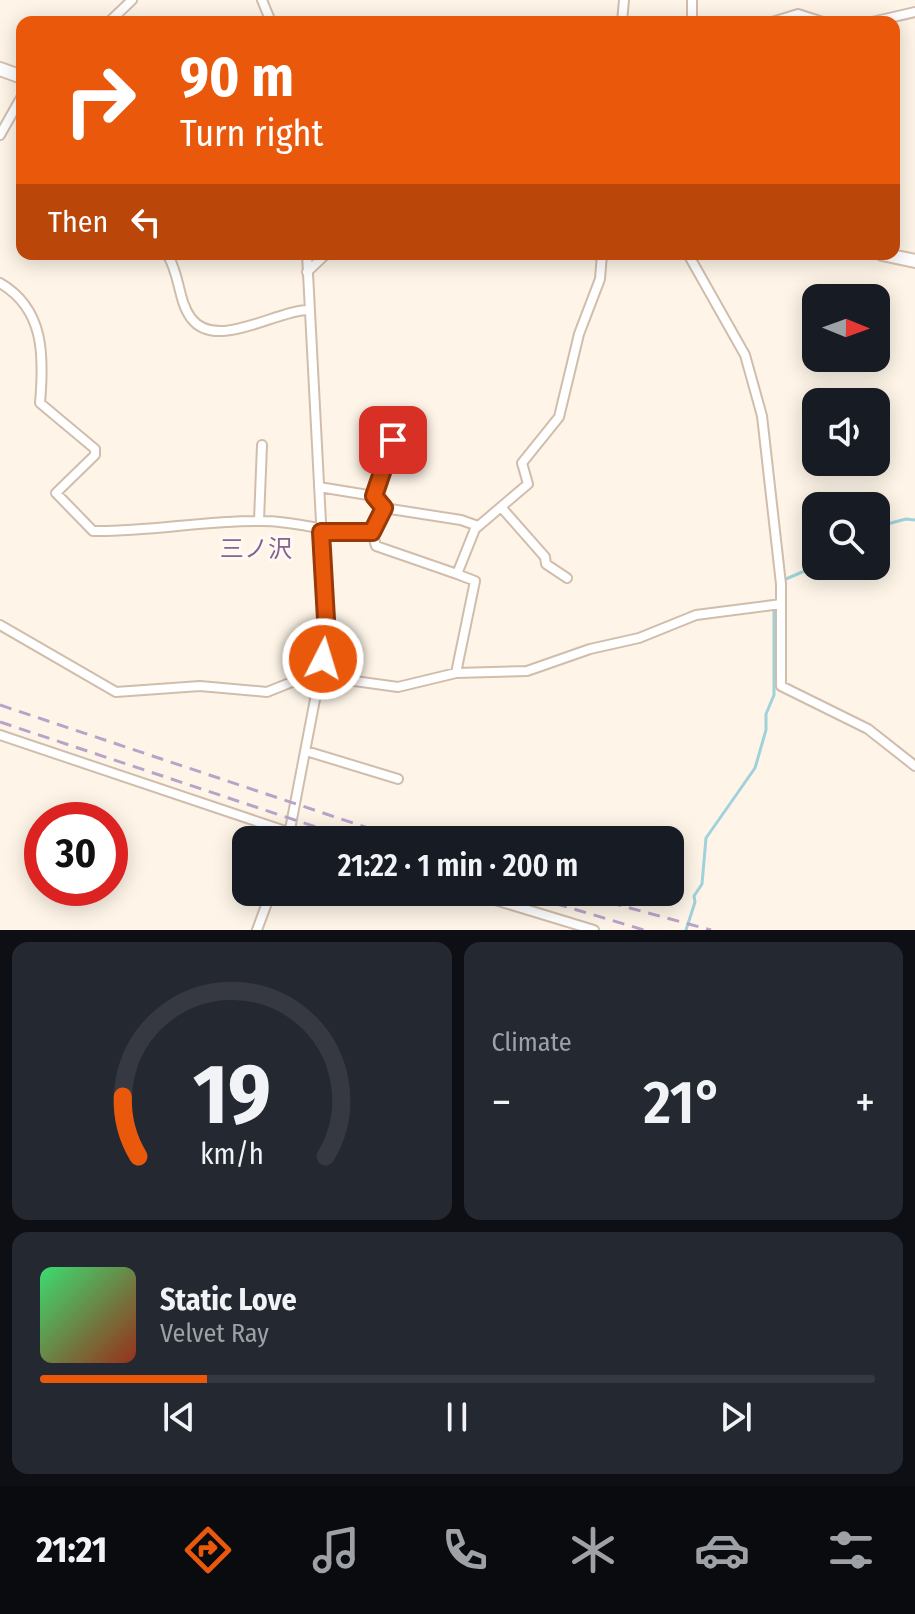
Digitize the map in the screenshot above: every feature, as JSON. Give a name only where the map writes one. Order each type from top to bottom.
[{"type":"street","points":[[115,16],[132,0]]},
{"type":"street","points":[[0,135],[16,107]]},
{"type":"street","points":[[171,260],[177,271],[185,308],[192,321],[207,328],[253,327],[296,310],[309,310]]},
{"type":"street","points":[[291,826],[327,637],[307,260]]},
{"type":"street","points":[[307,272],[320,260]]},
{"type":"street","points":[[457,574],[478,526],[528,484],[522,463],[559,417],[579,334],[600,279],[602,260]]},
{"type":"street","points":[[691,260],[745,355],[762,416],[781,604],[781,686],[868,729],[915,766]]},
{"type":"street","points":[[0,283],[17,294],[35,322],[42,355],[40,403],[95,449],[95,455],[56,493],[93,531],[140,531],[259,520],[298,522],[321,532],[372,532]]},
{"type":"street","points":[[374,496],[393,440],[417,446]]},
{"type":"street","points":[[259,520],[262,445]]},
{"type":"street","points":[[319,487],[374,496],[384,508],[461,520],[478,526]]},
{"type":"street","points":[[501,507],[545,557],[546,564],[567,578]]},
{"type":"street","points":[[384,508],[372,532],[376,546],[475,581],[456,673]]},
{"type":"street","points":[[0,625],[116,692],[200,686],[267,692],[292,682],[340,679],[398,687],[456,673],[527,671],[590,649],[639,638],[696,615],[781,604]]},
{"type":"street","points":[[0,735],[260,826]]},
{"type":"street","points":[[306,751],[398,779]]},
{"type":"street","points":[[257,930],[266,906]]},
{"type":"street","points":[[515,906],[594,930]]},
{"type":"waterway","points":[[890,523],[915,520]]},
{"type":"waterway","points":[[786,579],[802,572]]},
{"type":"waterway","points":[[686,930],[694,896],[702,884],[706,838],[755,768],[766,730],[766,714],[774,695],[774,608]]},
{"type":"railway","points":[[0,705],[362,826]]},
{"type":"railway","points":[[0,722],[313,826]]},
{"type":"railway","points":[[564,906],[644,930]]},
{"type":"railway","points":[[623,906],[711,930]]},
{"type":"district","name":"三ノ沢","points":[[256,549]]},
{"type":"route","points":[[323,659],[327,637],[321,532],[372,532],[384,508],[374,496],[393,440]]}]
